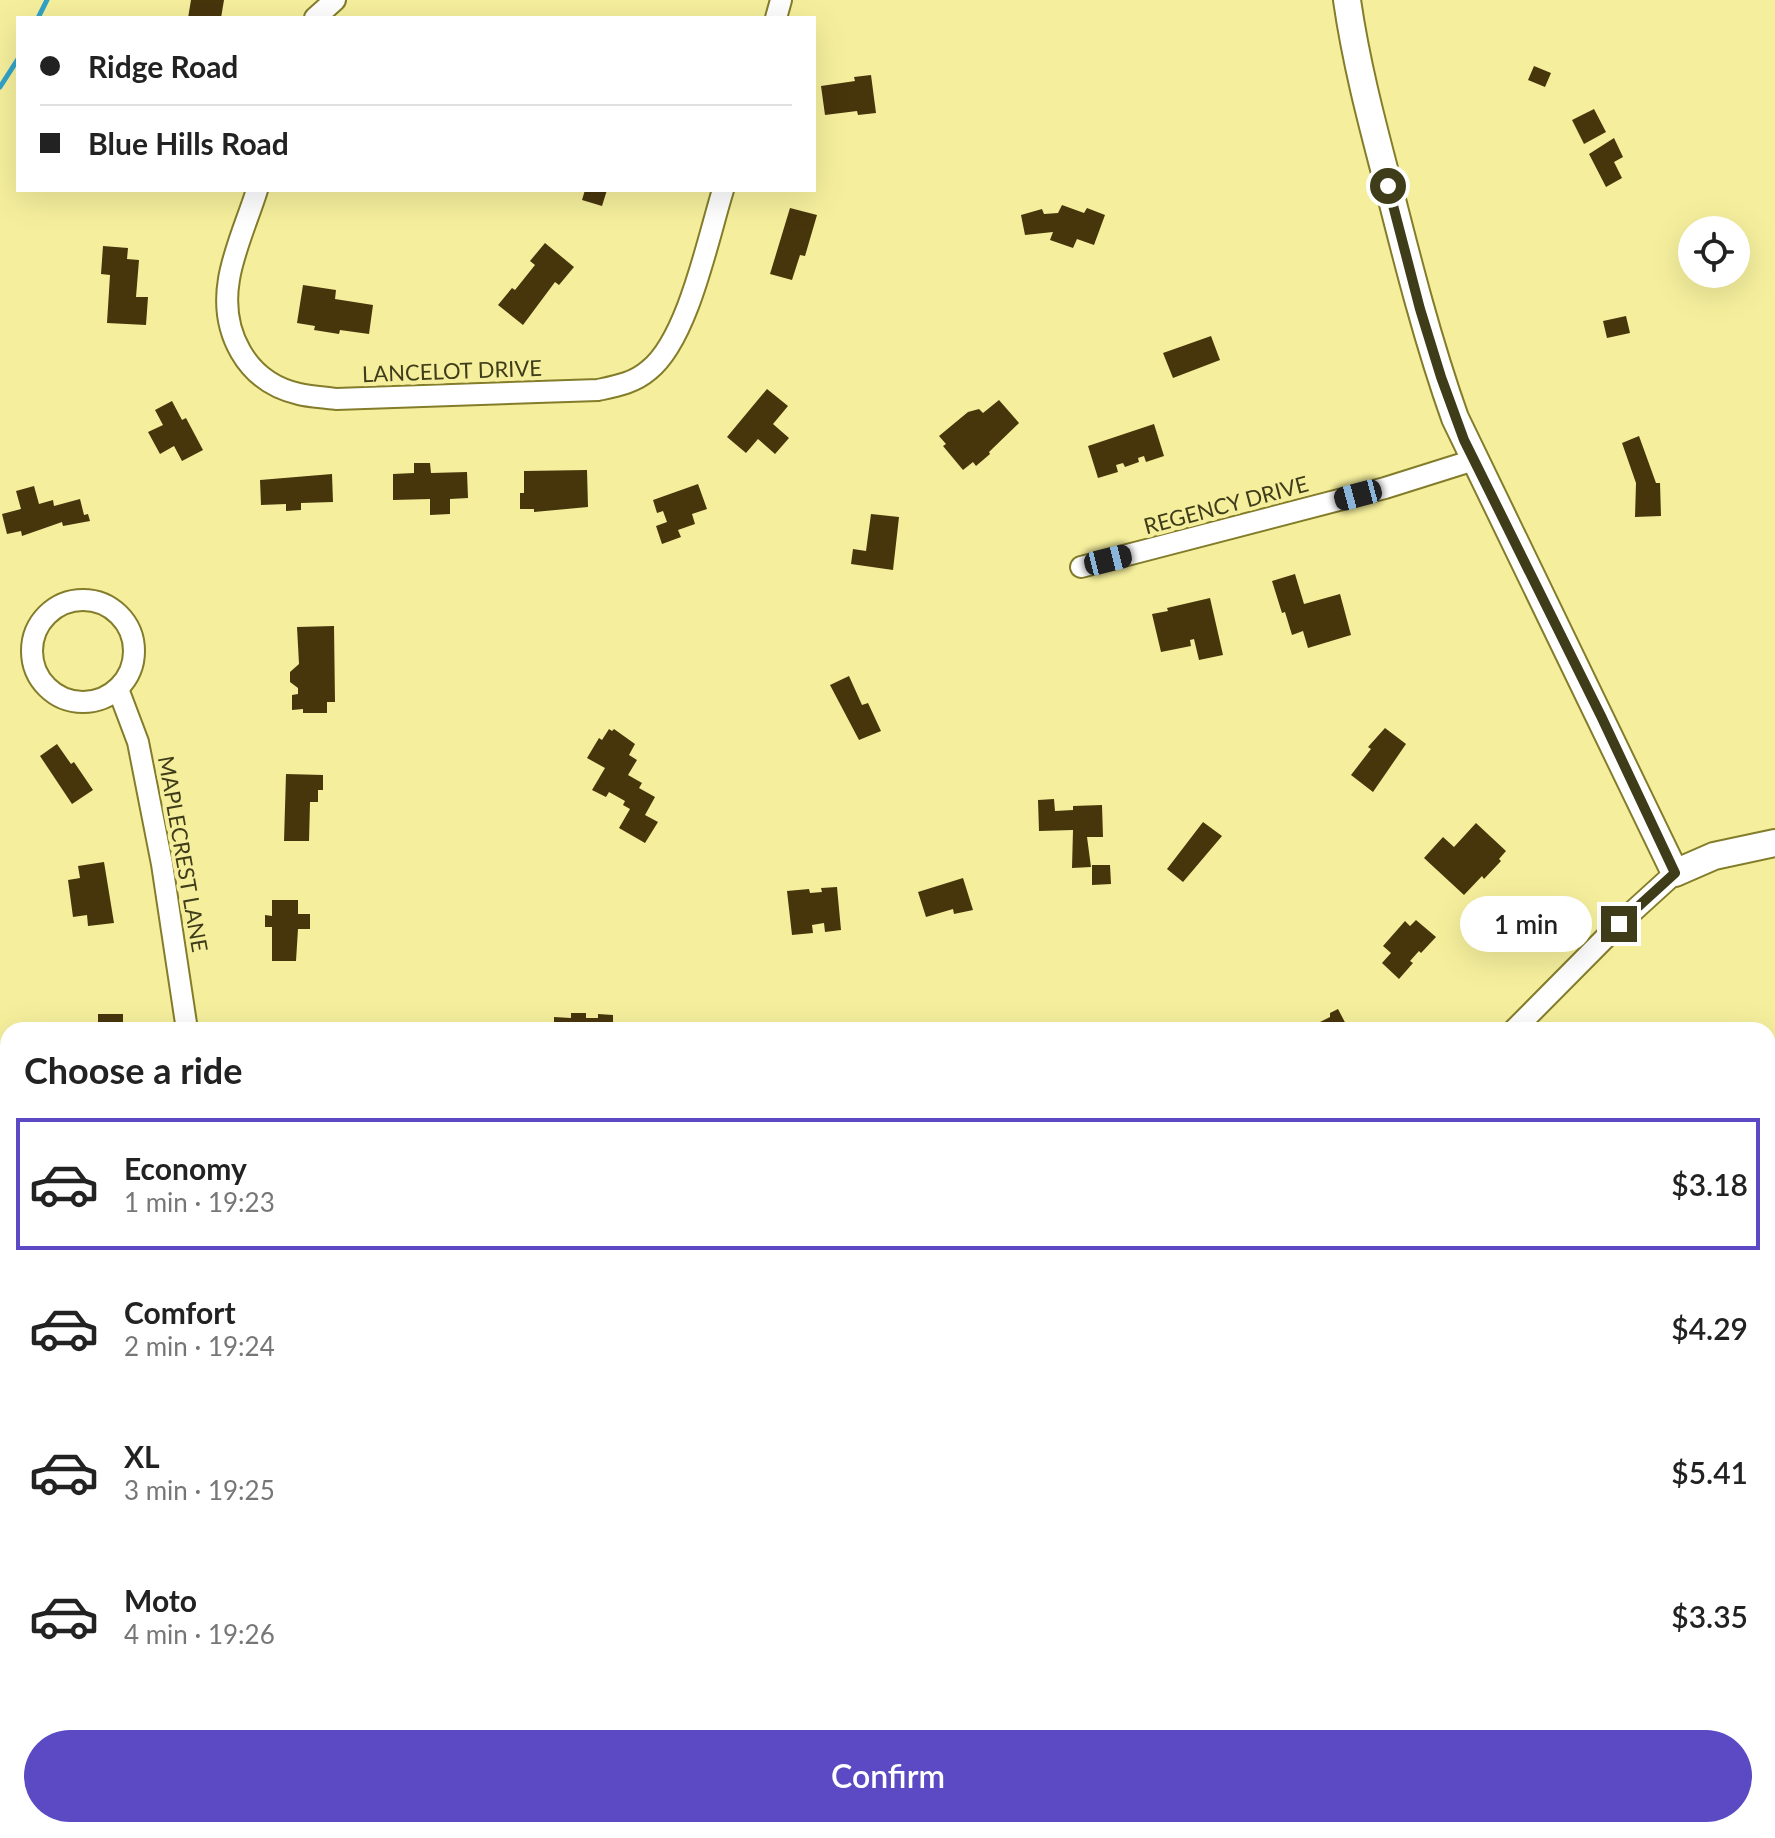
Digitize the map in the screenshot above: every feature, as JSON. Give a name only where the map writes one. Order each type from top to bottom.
[{"type":"street","points":[[317,16],[335,0]]},
{"type":"street","points":[[1347,0],[1358,67],[1420,309],[1441,377],[1474,460],[1675,873]]},
{"type":"street","name":"LANCELOT DRIVE","points":[[256,192],[229,277],[230,329],[244,359],[255,373],[269,383],[300,395],[336,399],[598,390],[635,380],[651,369],[663,355],[685,316],[722,192]]},
{"type":"street","name":"REGENCY DRIVE","points":[[1081,567],[1385,488],[1474,460]]},
{"type":"street","points":[[88,601],[104,605],[118,614],[128,627],[134,643],[128,675],[118,689],[103,698],[87,702],[70,701],[55,694],[35,668],[32,651],[35,635],[43,620],[55,609],[71,602],[88,601]]},
{"type":"street","name":"MAPLECREST LANE","points":[[118,689],[138,742],[162,864],[186,1022]]},
{"type":"street","points":[[1522,1022],[1675,873],[1714,856],[1775,843]]},
{"type":"building","points":[[191,0],[224,0],[221,16],[188,16]]},
{"type":"building","points":[[1534,66],[1551,73],[1545,87],[1528,80]]},
{"type":"building","points":[[871,75],[876,113],[858,115],[857,111],[825,115],[821,86],[855,81],[854,77]]},
{"type":"building","points":[[1594,109],[1606,132],[1584,144],[1572,120]]},
{"type":"building","points":[[1614,138],[1623,157],[1614,162],[1622,178],[1606,187],[1589,154]]},
{"type":"building","points":[[584,192],[606,192],[602,206],[582,200]]},
{"type":"building","points":[[1062,205],[1084,213],[1087,208],[1105,215],[1094,245],[1077,239],[1073,248],[1050,240],[1053,232],[1025,235],[1021,215],[1042,209],[1044,214],[1058,213]]},
{"type":"building","points":[[790,208],[817,215],[805,256],[800,255],[792,280],[770,274]]},
{"type":"building","points":[[545,243],[574,267],[559,285],[555,282],[523,325],[498,305],[535,265],[530,261]]},
{"type":"building","points":[[103,246],[128,248],[127,259],[139,260],[136,297],[148,297],[146,325],[107,323],[110,275],[101,274]]},
{"type":"building","points":[[303,285],[336,290],[335,299],[373,305],[369,334],[340,330],[339,334],[314,330],[315,326],[297,323]]},
{"type":"building","points":[[1626,316],[1630,333],[1607,338],[1603,321]]},
{"type":"building","points":[[1211,336],[1220,360],[1173,378],[1163,353]]},
{"type":"building","points":[[767,389],[788,406],[773,424],[789,438],[775,454],[758,439],[746,453],[727,437]]},
{"type":"building","points":[[999,400],[1019,423],[976,466],[973,462],[963,470],[943,446],[946,444],[939,436],[968,412],[979,409],[983,413]]},
{"type":"building","points":[[172,401],[182,420],[186,418],[203,450],[182,461],[174,446],[160,454],[148,432],[163,425],[155,410]]},
{"type":"building","points":[[1154,424],[1164,456],[1146,462],[1144,456],[1138,458],[1139,462],[1125,467],[1123,463],[1116,465],[1118,472],[1098,478],[1088,446]]},
{"type":"building","points":[[1639,436],[1656,483],[1660,483],[1661,516],[1635,517],[1636,483],[1622,443]]},
{"type":"building","points":[[414,463],[430,463],[431,473],[467,472],[468,498],[450,499],[450,514],[430,515],[430,499],[393,500],[393,474],[414,473]]},
{"type":"building","points":[[587,470],[588,507],[534,512],[534,509],[520,509],[524,471]]},
{"type":"building","points":[[332,474],[333,502],[301,503],[301,510],[286,511],[286,504],[261,505],[260,480]]},
{"type":"building","points":[[698,484],[707,509],[692,514],[695,524],[678,530],[681,537],[662,544],[656,526],[667,522],[663,511],[657,513],[653,500]]},
{"type":"building","points":[[34,486],[39,504],[53,500],[54,506],[80,499],[84,515],[88,514],[90,521],[63,526],[62,522],[22,536],[21,531],[7,534],[2,514],[21,509],[16,491]]},
{"type":"building","points":[[871,514],[899,517],[893,570],[851,564],[853,549],[866,551]]},
{"type":"building","points":[[1295,574],[1304,604],[1340,594],[1351,635],[1308,648],[1303,631],[1292,635],[1272,581]]},
{"type":"building","points":[[1210,598],[1223,655],[1199,660],[1194,639],[1190,640],[1191,646],[1161,652],[1152,614]]},
{"type":"building","points":[[334,626],[335,702],[327,702],[327,713],[292,710],[292,695],[298,694],[298,688],[290,682],[290,672],[299,664],[297,627]]},
{"type":"building","points":[[849,676],[862,705],[868,703],[881,731],[859,740],[830,685]]},
{"type":"building","points":[[1385,728],[1406,744],[1373,792],[1351,775],[1371,749],[1368,747]]},
{"type":"building","points":[[609,729],[614,729],[635,744],[629,755],[637,760],[628,775],[642,783],[639,788],[655,797],[645,815],[658,822],[645,843],[619,828],[630,809],[623,805],[625,801],[609,792],[606,797],[592,790],[605,768],[587,758],[599,738],[602,740]]},
{"type":"building","points":[[57,744],[93,790],[72,804],[40,756]]},
{"type":"building","points":[[286,774],[323,775],[323,790],[318,790],[318,802],[310,802],[309,841],[284,841]]},
{"type":"building","points":[[1054,799],[1055,811],[1073,810],[1073,806],[1102,805],[1103,837],[1087,837],[1091,867],[1072,868],[1073,830],[1039,831],[1038,800]]},
{"type":"building","points":[[1203,822],[1222,836],[1183,882],[1167,869]]},
{"type":"building","points":[[1476,823],[1506,851],[1484,879],[1482,876],[1464,895],[1424,858],[1443,837],[1454,847]]},
{"type":"building","points":[[104,862],[114,923],[88,926],[87,915],[73,917],[68,880],[80,878],[78,866]]},
{"type":"building","points":[[1092,865],[1110,865],[1111,884],[1092,885]]},
{"type":"building","points":[[963,878],[973,910],[954,914],[953,909],[926,917],[918,892]]},
{"type":"building","points":[[837,887],[841,930],[825,932],[824,923],[812,925],[813,933],[792,935],[787,891],[809,889],[810,893],[822,892],[821,888]]},
{"type":"building","points":[[272,900],[298,900],[298,914],[310,914],[310,929],[298,929],[296,961],[272,961],[272,927],[265,927],[265,915],[272,916]]},
{"type":"building","points":[[1416,920],[1436,937],[1410,961],[1413,963],[1399,979],[1382,963],[1391,953],[1383,946],[1405,921],[1410,926]]},
{"type":"building","points":[[1338,1009],[1345,1022],[1320,1022],[1330,1017],[1330,1013]]},
{"type":"building","points":[[571,1013],[586,1013],[586,1018],[598,1018],[598,1014],[613,1015],[613,1022],[554,1022],[554,1017],[571,1018]]},
{"type":"building","points":[[98,1014],[123,1014],[123,1022],[98,1022]]},
{"type":"waterway","points":[[39,16],[47,0]]},
{"type":"waterway","points":[[0,87],[16,62]]},
{"type":"route","points":[[1388,186],[1420,309],[1464,440],[1675,873],[1619,924]]}]
